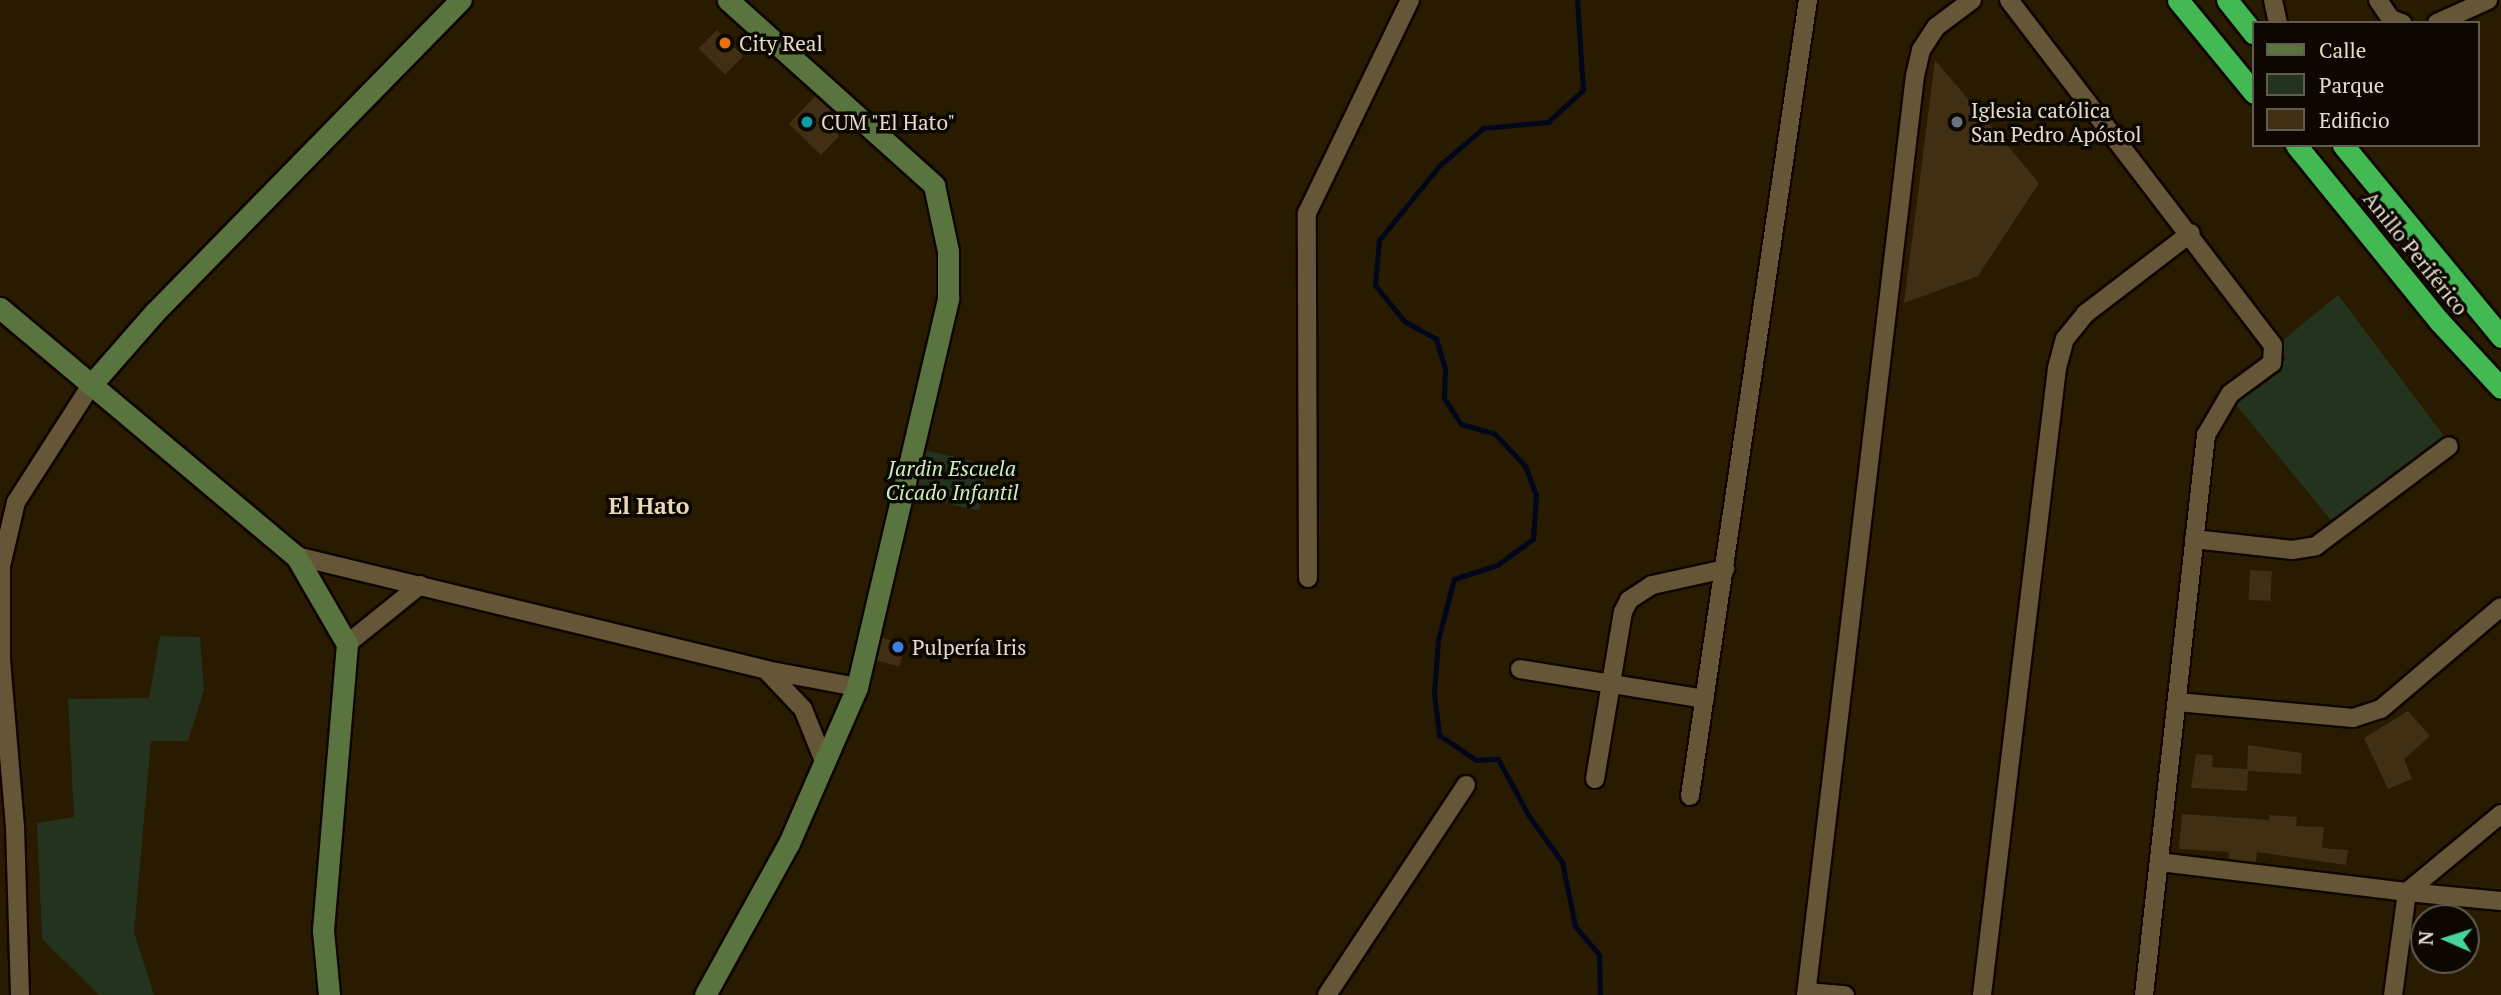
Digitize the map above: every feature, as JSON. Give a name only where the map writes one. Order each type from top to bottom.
[{"type":"highway","points":[[2178,0],[2252,91]]},
{"type":"highway","points":[[2227,0],[2252,31]]},
{"type":"highway","name":"Anillo Periférico","points":[[2298,147],[2439,321],[2501,388]]},
{"type":"highway","name":"Anillo Periférico","points":[[2347,148],[2501,337]]},
{"type":"highway","points":[[2439,321],[2501,400]]},
{"type":"street","points":[[20,995],[15,827],[1,659],[1,566],[16,502],[91,385],[155,312],[461,0]]},
{"type":"street","points":[[705,995],[789,843],[857,687],[948,298],[948,251],[934,185],[879,132],[728,0]]},
{"type":"street","points":[[1308,578],[1307,212],[1409,0]]},
{"type":"street","points":[[1690,796],[1726,569],[1808,0]]},
{"type":"street","points":[[1845,995],[1807,993],[1914,76],[1922,50],[1936,27],[1972,0]]},
{"type":"street","points":[[2010,0],[2191,233],[2273,345],[2274,359],[2230,394],[2214,414],[2206,435],[2144,995]]},
{"type":"street","points":[[2273,0],[2278,21]]},
{"type":"street","points":[[2378,0],[2391,19],[2396,21]]},
{"type":"street","points":[[2441,21],[2488,0]]},
{"type":"street","points":[[1982,995],[2057,369],[2065,339],[2085,314],[2191,233]]},
{"type":"street","points":[[0,308],[296,556],[347,644],[323,930],[329,995]]},
{"type":"street","points":[[2194,539],[2292,550],[2316,546],[2449,446]]},
{"type":"street","points":[[296,556],[766,670],[857,687]]},
{"type":"street","points":[[1595,779],[1623,612],[1637,591],[1726,569]]},
{"type":"street","points":[[347,644],[420,584]]},
{"type":"street","points":[[2177,702],[2353,718],[2381,709],[2501,607]]},
{"type":"street","points":[[1520,669],[1705,699]]},
{"type":"street","points":[[766,670],[803,709],[824,761]]},
{"type":"street","points":[[1326,995],[1466,785]]},
{"type":"street","points":[[2393,995],[2407,892],[2501,814]]},
{"type":"street","points":[[2159,862],[2501,901]]},
{"type":"green space","points":[[2338,295],[2447,440],[2334,524],[2233,401],[2286,359],[2276,346]]},
{"type":"green space","name":"Jardin Escuela Cicado Infantil","points":[[925,450],[989,465],[979,511],[914,496]]},
{"type":"green space","points":[[160,636],[200,637],[204,690],[188,741],[151,741],[134,932],[154,995],[99,995],[42,939],[37,823],[74,817],[68,699],[149,698]]},
{"type":"building","points":[[717,30],[743,56],[725,75],[699,48]]},
{"type":"building","name":"Iglesia católica San Pedro Apóstol","points":[[1935,60],[2039,183],[1978,276],[1904,303]]},
{"type":"building","name":"CUM \"El Hato\"","points":[[815,96],[832,111],[823,121],[839,136],[821,155],[789,124]]},
{"type":"building","points":[[2250,570],[2272,571],[2270,601],[2248,600]]},
{"type":"building","points":[[882,638],[905,644],[899,666],[876,660]]},
{"type":"building","points":[[2408,711],[2430,736],[2404,759],[2412,779],[2388,789],[2364,738]]},
{"type":"building","points":[[2248,745],[2302,753],[2301,774],[2248,771],[2247,791],[2191,788],[2196,754],[2213,755],[2212,767],[2247,769]]},
{"type":"building","points":[[2182,814],[2269,820],[2269,815],[2297,817],[2296,826],[2324,827],[2322,848],[2348,850],[2346,865],[2257,852],[2256,862],[2242,861],[2229,859],[2229,852],[2179,849]]},
{"type":"waterway","points":[[1577,0],[1583,90],[1548,122],[1483,128],[1439,166],[1379,240],[1375,285],[1404,321],[1436,339],[1445,369],[1444,398],[1461,424],[1495,434],[1525,466],[1536,494],[1533,539],[1497,565],[1454,579],[1438,640],[1434,693],[1439,735],[1476,760],[1498,759],[1529,816],[1562,862],[1575,926],[1599,955],[1600,995]]},
{"type":"place","name":"City Real","points":[[725,43]]},
{"type":"place","name":"CUM \"El Hato\"","points":[[807,122]]},
{"type":"place","name":"Iglesia católica San Pedro Apóstol","points":[[1957,122]]},
{"type":"place","name":"Pulpería Iris","points":[[898,647]]},
{"type":"district","name":"El Hato","points":[[649,506]]}]
